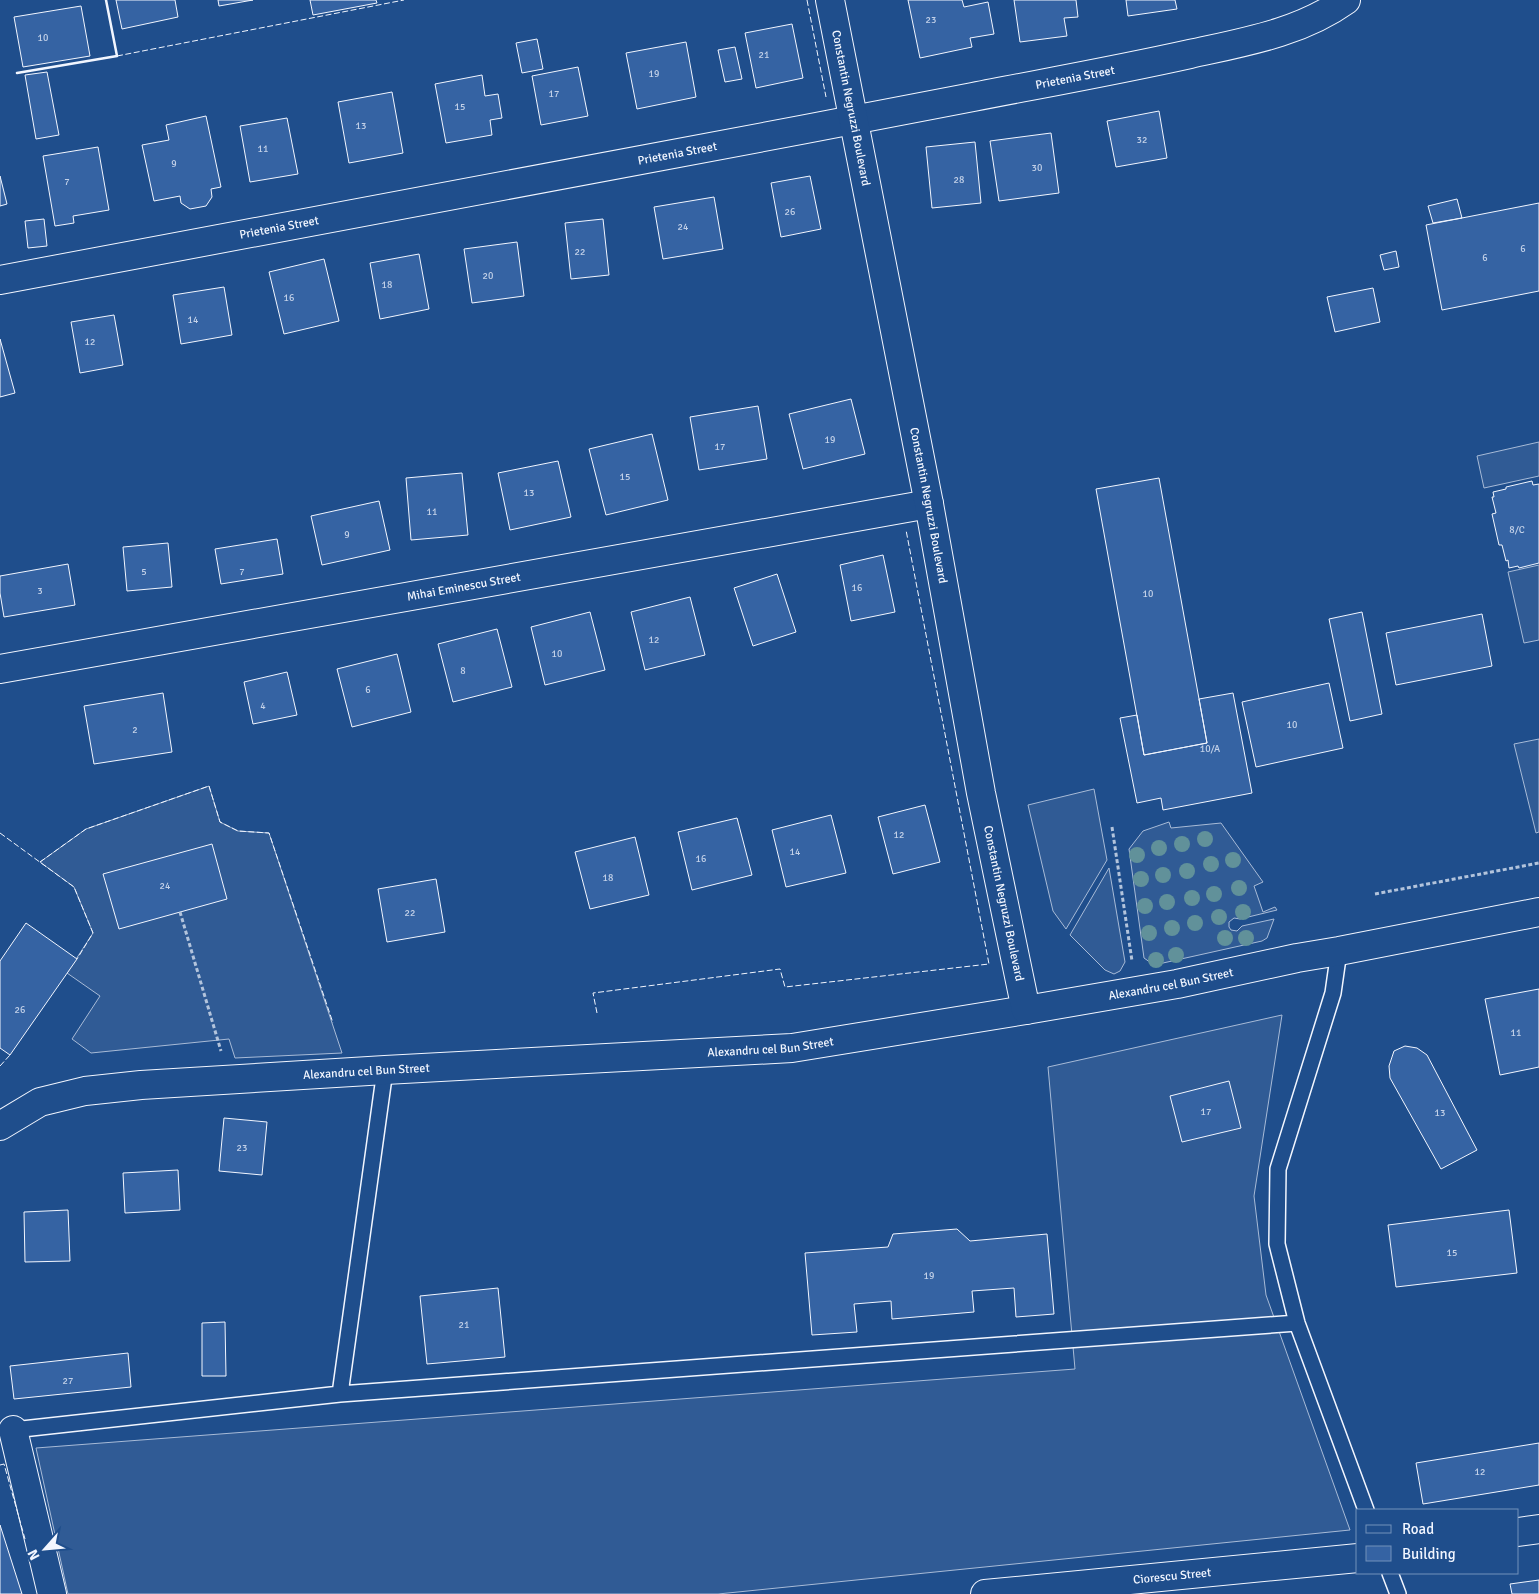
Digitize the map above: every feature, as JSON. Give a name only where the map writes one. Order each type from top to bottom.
[{"type":"street","name":"Constantin Negruzzi Boulevard","points":[[830,0],[852,120],[929,504],[981,793],[1026,1010]]},
{"type":"street","name":"Prietenia Street","points":[[0,280],[1158,61],[1267,37],[1307,23],[1346,0]]},
{"type":"street","name":"Mihai Eminescu Street","points":[[0,669],[929,504]]},
{"type":"street","name":"Alexandru cel Bun Street","points":[[0,1126],[40,1102],[85,1091],[141,1085],[792,1048],[1136,992],[1297,958],[1539,912]]},
{"type":"street","points":[[13,1430],[52,1594]]},
{"type":"street","points":[[1519,1532],[1539,1529]]},
{"type":"street","name":"Ciorescu Street","points":[[998,1593],[1356,1558]]},
{"type":"lane","points":[[1339,951],[1333,993],[1278,1169],[1277,1244],[1297,1323],[1366,1509]]},
{"type":"lane","points":[[340,1394],[385,1070]]},
{"type":"lane","points":[[13,1430],[340,1394],[1297,1323]]},
{"type":"lane","points":[[1390,1574],[1398,1594]]},
{"type":"path","points":[[1112,827],[1136,992]]},
{"type":"path","points":[[1375,894],[1539,863]]},
{"type":"path","points":[[180,912],[230,1080]]},
{"type":"shaded area","points":[[1539,442],[1539,476],[1484,488],[1477,456]]},
{"type":"shaded area","points":[[1539,565],[1539,640],[1524,643],[1508,572]]},
{"type":"shaded area","points":[[1539,739],[1539,832],[1536,833],[1514,744]]},
{"type":"shaded area","points":[[209,786],[220,822],[238,831],[269,833],[342,1053],[235,1058],[229,1039],[91,1053],[72,1039],[100,996],[67,973],[93,933],[74,887],[40,862],[86,829]]},
{"type":"shaded area","points":[[1094,789],[1107,860],[1066,929],[1053,911],[1028,805]]},
{"type":"shaded area","points":[[1169,822],[1171,828],[1221,823],[1263,882],[1254,886],[1263,912],[1275,907],[1277,910],[1240,919],[1234,918],[1229,922],[1229,927],[1231,930],[1237,931],[1242,926],[1274,919],[1267,938],[1262,941],[1154,965],[1144,958],[1129,849],[1143,831]]},
{"type":"shaded area","points":[[1109,868],[1125,962],[1120,971],[1114,974],[1105,970],[1070,935]]},
{"type":"shaded area","points":[[1282,1015],[1254,1196],[1266,1295],[1350,1530],[718,1594],[68,1594],[36,1448],[1075,1369],[1048,1067]]},
{"type":"building","points":[[116,0],[175,0],[178,17],[122,29]]},
{"type":"building","points":[[218,0],[253,0],[219,6]]},
{"type":"building","points":[[310,0],[376,0],[377,3],[313,15]]},
{"type":"building","points":[[908,0],[962,0],[964,7],[988,2],[994,34],[970,38],[972,47],[920,58]]},
{"type":"building","points":[[1014,0],[1076,0],[1078,17],[1064,18],[1067,36],[1020,42]]},
{"type":"building","points":[[1126,0],[1175,0],[1177,9],[1128,16]]},
{"type":"building","points":[[81,6],[90,56],[23,67],[14,17]]},
{"type":"building","points":[[792,24],[803,78],[756,88],[745,33]]},
{"type":"building","points":[[537,39],[543,69],[522,73],[516,43]]},
{"type":"building","points":[[686,42],[696,97],[637,109],[626,53]]},
{"type":"building","points":[[735,47],[742,79],[725,82],[718,50]]},
{"type":"building","points":[[578,67],[588,116],[541,125],[532,76]]},
{"type":"building","points":[[47,72],[59,135],[36,139],[25,75]]},
{"type":"building","points":[[482,75],[485,96],[498,94],[502,118],[490,120],[492,135],[446,143],[435,84]]},
{"type":"building","points":[[392,92],[403,153],[349,163],[338,102]]},
{"type":"building","points":[[1159,111],[1167,158],[1116,167],[1107,121]]},
{"type":"building","points":[[206,116],[221,187],[211,189],[212,197],[206,206],[190,209],[181,203],[180,196],[154,201],[142,145],[169,140],[166,125]]},
{"type":"building","points":[[287,118],[298,174],[250,182],[240,126]]},
{"type":"building","points":[[1051,133],[1059,193],[999,201],[990,141]]},
{"type":"building","points":[[975,142],[981,203],[932,208],[926,147]]},
{"type":"building","points":[[98,147],[109,210],[73,216],[74,223],[55,226],[43,156]]},
{"type":"building","points":[[0,176],[7,204],[0,206]]},
{"type":"building","points":[[810,176],[821,229],[781,237],[771,183]]},
{"type":"building","points":[[714,197],[723,249],[663,259],[654,207]]},
{"type":"building","points":[[1457,199],[1462,218],[1433,223],[1428,206]]},
{"type":"building","points":[[1539,203],[1539,291],[1442,310],[1426,225]]},
{"type":"building","points":[[44,219],[47,246],[28,248],[25,221]]},
{"type":"building","points":[[603,219],[609,275],[571,279],[565,223]]},
{"type":"building","points":[[517,242],[524,296],[472,303],[464,249]]},
{"type":"building","points":[[1396,251],[1399,267],[1384,270],[1380,255]]},
{"type":"building","points":[[419,254],[429,309],[380,319],[370,263]]},
{"type":"building","points":[[324,259],[339,321],[284,334],[269,272]]},
{"type":"building","points":[[224,287],[232,335],[181,344],[173,295]]},
{"type":"building","points":[[1373,288],[1380,322],[1335,332],[1327,297]]},
{"type":"building","points":[[114,315],[123,365],[80,373],[71,322]]},
{"type":"building","points":[[0,339],[15,393],[0,397]]},
{"type":"building","points":[[851,399],[865,454],[803,469],[789,414]]},
{"type":"building","points":[[758,406],[767,459],[699,470],[690,417]]},
{"type":"building","points":[[652,434],[668,500],[606,515],[589,449]]},
{"type":"building","points":[[558,461],[571,517],[510,530],[498,473]]},
{"type":"building","points":[[462,473],[468,535],[411,540],[406,478]]},
{"type":"building","points":[[1159,478],[1207,743],[1144,755],[1096,489]]},
{"type":"building","points":[[1532,481],[1533,485],[1539,484],[1539,563],[1519,568],[1518,566],[1509,568],[1502,545],[1499,545],[1492,514],[1496,513],[1492,497],[1494,497],[1493,492]]},
{"type":"building","points":[[379,501],[390,550],[322,565],[311,516]]},
{"type":"building","points":[[277,539],[283,574],[221,584],[215,549]]},
{"type":"building","points":[[168,543],[172,587],[127,591],[123,547]]},
{"type":"building","points":[[883,555],[895,612],[851,621],[840,565]]},
{"type":"building","points":[[68,564],[75,605],[4,617],[0,593],[0,576]]},
{"type":"building","points":[[777,574],[796,632],[753,646],[734,588]]},
{"type":"building","points":[[690,597],[705,655],[645,670],[631,612]]},
{"type":"building","points":[[590,612],[605,670],[545,685],[531,627]]},
{"type":"building","points":[[1362,612],[1382,714],[1350,721],[1329,619]]},
{"type":"building","points":[[1482,614],[1492,666],[1396,685],[1386,633]]},
{"type":"building","points":[[497,629],[512,687],[453,702],[438,644]]},
{"type":"building","points":[[397,654],[411,712],[352,727],[337,669]]},
{"type":"building","points":[[287,672],[297,715],[253,724],[244,682]]},
{"type":"building","points":[[1329,683],[1343,748],[1256,767],[1242,702]]},
{"type":"building","points":[[163,693],[172,752],[94,764],[84,706]]},
{"type":"building","points":[[1233,693],[1252,793],[1163,810],[1161,798],[1137,803],[1120,718],[1137,715],[1144,755],[1207,743],[1199,699]]},
{"type":"building","points":[[925,805],[940,862],[893,874],[878,817]]},
{"type":"building","points":[[831,815],[846,873],[786,887],[772,830]]},
{"type":"building","points":[[737,818],[752,875],[692,890],[678,832]]},
{"type":"building","points":[[635,837],[649,895],[590,909],[575,852]]},
{"type":"building","points":[[212,844],[227,899],[119,929],[103,874]]},
{"type":"building","points":[[436,879],[445,932],[387,942],[378,889]]},
{"type":"building","points":[[26,923],[77,959],[10,1055],[0,1048],[0,961]]},
{"type":"building","points":[[1539,989],[1539,1067],[1500,1075],[1485,999]]},
{"type":"building","points":[[1405,1046],[1417,1048],[1427,1055],[1477,1150],[1441,1169],[1390,1078],[1389,1066],[1394,1051]]},
{"type":"building","points":[[1229,1081],[1241,1128],[1182,1142],[1170,1096]]},
{"type":"building","points":[[224,1118],[267,1122],[262,1175],[219,1171]]},
{"type":"building","points":[[178,1170],[180,1210],[125,1213],[123,1173]]},
{"type":"building","points":[[68,1210],[70,1261],[25,1262],[24,1212]]},
{"type":"building","points":[[1509,1210],[1517,1273],[1396,1287],[1388,1225]]},
{"type":"building","points":[[957,1229],[970,1241],[1047,1234],[1054,1314],[1016,1317],[1014,1288],[972,1291],[974,1312],[892,1319],[891,1301],[854,1304],[857,1332],[812,1335],[805,1253],[888,1247],[893,1234]]},
{"type":"building","points":[[498,1288],[505,1357],[427,1364],[420,1296]]},
{"type":"building","points":[[225,1322],[226,1376],[202,1376],[202,1323]]},
{"type":"building","points":[[128,1353],[131,1387],[14,1399],[10,1366]]},
{"type":"building","points":[[1539,1443],[1539,1485],[1423,1504],[1416,1463]]},
{"type":"building","points":[[0,1525],[22,1594],[0,1594]]},
{"type":"building","points":[[1539,1580],[1539,1594],[1512,1594],[1510,1584]]},
{"type":"fence","points":[[117,56],[404,0]]},
{"type":"fence","points":[[807,0],[826,97]]},
{"type":"fence","points":[[597,1013],[593,993],[780,969],[785,987],[989,964],[906,530]]},
{"type":"fence","points":[[40,862],[86,829],[209,786],[220,822],[238,831],[269,833],[333,1023]]},
{"type":"fence","points":[[0,833],[74,887],[93,933],[77,959]]},
{"type":"fence","points":[[0,1066],[10,1055]]},
{"type":"fence","points":[[0,1465],[4,1464],[25,1539]]},
{"type":"wall","points":[[17,73],[117,56],[106,0]]}]
